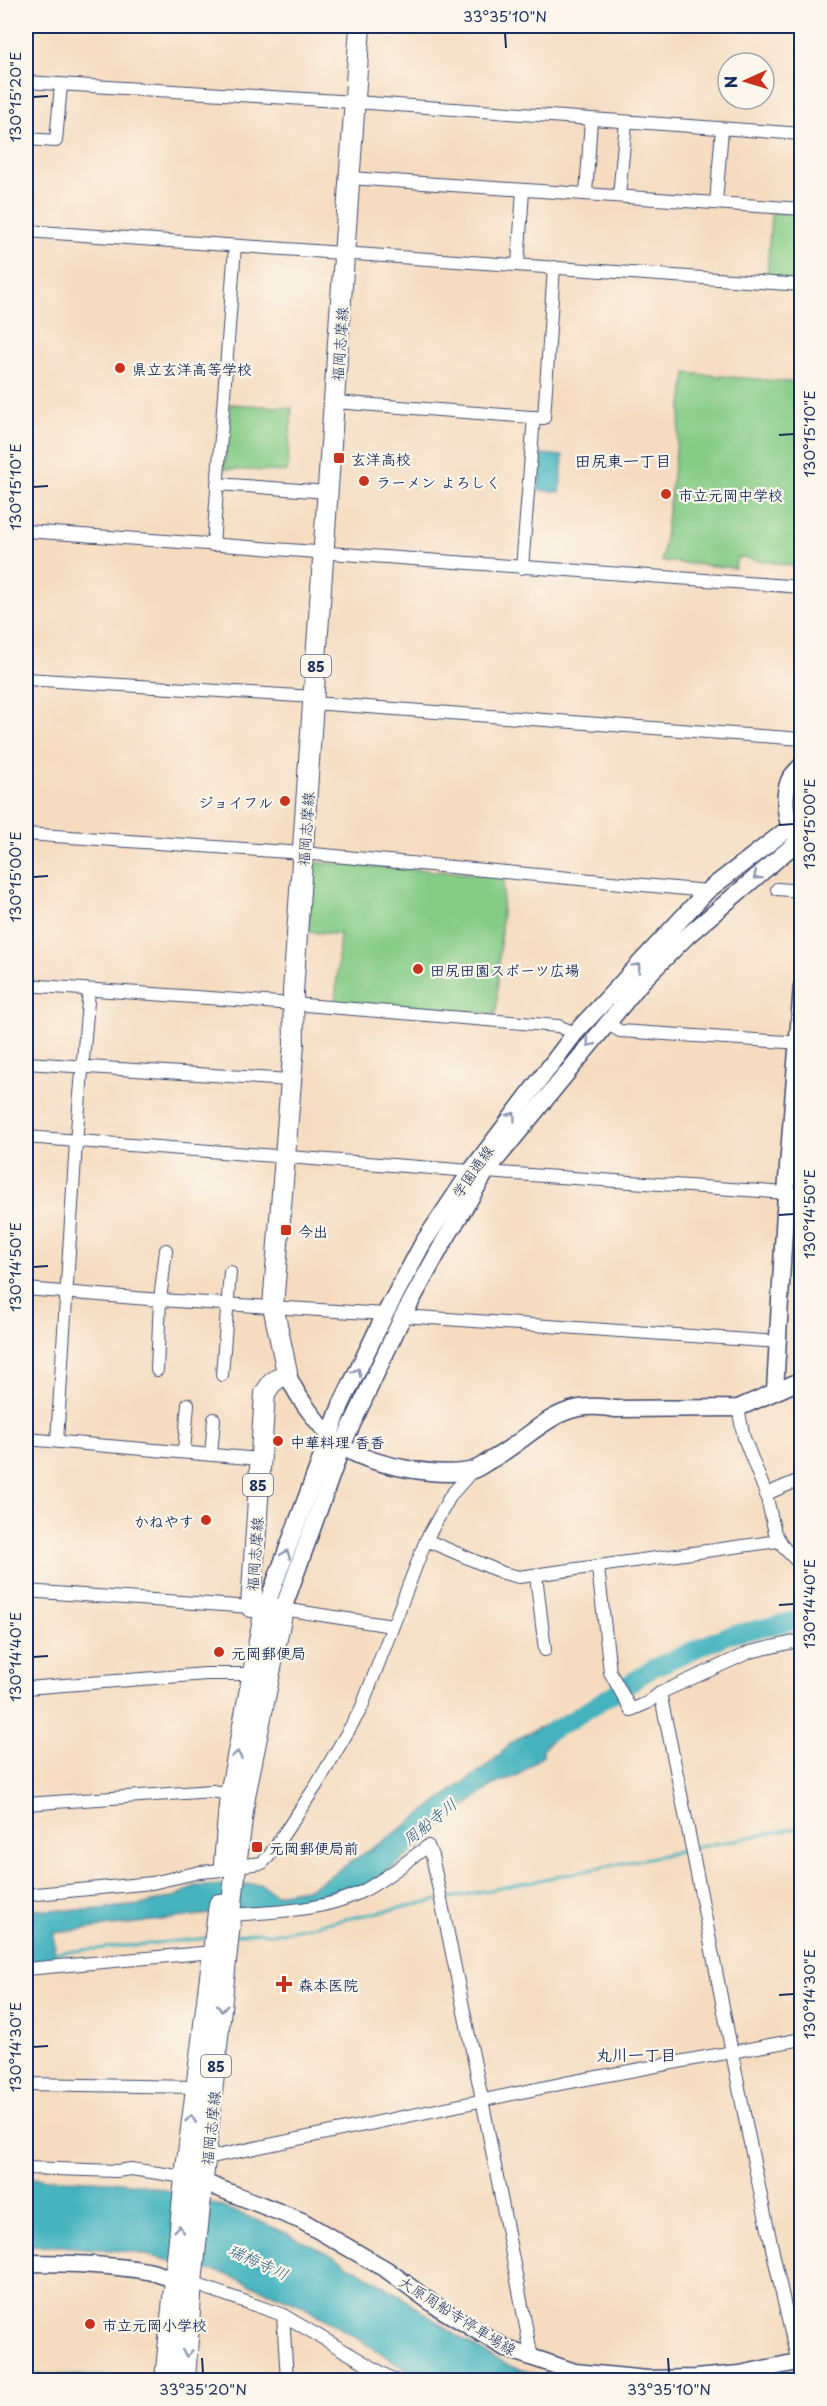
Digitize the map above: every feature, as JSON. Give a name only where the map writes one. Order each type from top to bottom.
[{"type":"main road","name":"福岡志摩線","points":[[237,1795],[266,1608],[260,1459],[265,1393],[272,1383],[287,1372],[273,1306],[283,1155],[294,1044],[293,1004],[360,26]]},
{"type":"main road","name":"福岡志摩線","points":[[165,2380],[183,2282],[194,2180],[195,2087],[220,1951],[231,1915],[227,1870],[252,1674],[266,1608]]},
{"type":"main road","name":"85","points":[[220,1951],[227,1870]]},
{"type":"main road","name":"福岡志摩線","points":[[194,2180],[207,2158],[213,2096],[220,1951]]},
{"type":"main road","name":"福岡志摩線","points":[[183,2282],[185,2380]]},
{"type":"street","points":[[26,82],[356,102],[801,134]]},
{"type":"street","points":[[26,139],[56,141],[61,85]]},
{"type":"street","points":[[586,194],[591,119]]},
{"type":"street","points":[[619,196],[626,122]]},
{"type":"street","points":[[716,203],[722,129]]},
{"type":"street","points":[[350,178],[801,209]]},
{"type":"street","points":[[518,265],[523,190]]},
{"type":"street","points":[[26,231],[801,285]]},
{"type":"street","points":[[213,545],[235,246]]},
{"type":"street","points":[[335,402],[544,418],[554,267]]},
{"type":"street","points":[[522,568],[534,417]]},
{"type":"street","points":[[217,484],[328,492]]},
{"type":"street","points":[[26,531],[801,587]]},
{"type":"street","points":[[26,679],[801,739]]},
{"type":"street","points":[[798,834],[786,806],[789,780],[801,765]]},
{"type":"street","points":[[26,834],[303,853],[707,891]]},
{"type":"street","name":"学園通線","points":[[336,1441],[341,1405],[385,1314],[423,1243],[478,1171],[575,1033],[707,891],[798,834]]},
{"type":"street","name":"学園通線","points":[[266,1608],[336,1441],[442,1245],[478,1171],[643,980],[687,936],[798,834]]},
{"type":"street","points":[[777,889],[801,891]]},
{"type":"street","points":[[26,986],[293,1004],[558,1026],[575,1033]]},
{"type":"street","points":[[775,1391],[794,1194],[801,986]]},
{"type":"street","points":[[57,1441],[76,1142],[89,990]]},
{"type":"street","points":[[606,1023],[620,1031],[799,1043]]},
{"type":"street","points":[[26,1063],[290,1080]]},
{"type":"street","points":[[26,1137],[794,1194]]},
{"type":"street","points":[[156,1370],[160,1300],[166,1250]]},
{"type":"street","points":[[222,1375],[230,1272]]},
{"type":"street","points":[[26,1289],[228,1305],[385,1314]]},
{"type":"street","points":[[403,1316],[779,1342]]},
{"type":"street","points":[[287,1372],[302,1400],[336,1441],[385,1464],[435,1471],[473,1470]]},
{"type":"street","points":[[26,1895],[152,1883],[201,1872],[227,1870],[262,1863],[316,1786],[361,1709],[426,1540],[451,1494],[473,1470],[499,1456],[543,1422],[564,1412],[595,1405],[615,1409],[738,1408],[801,1380]]},
{"type":"street","points":[[184,1452],[188,1404]]},
{"type":"street","points":[[738,1408],[744,1437],[766,1494],[778,1541],[801,1566]]},
{"type":"street","points":[[211,1455],[214,1419]]},
{"type":"street","points":[[26,1439],[260,1459]]},
{"type":"street","points":[[766,1494],[801,1479]]},
{"type":"street","points":[[426,1540],[503,1573],[519,1577],[598,1568],[778,1541]]},
{"type":"street","points":[[598,1568],[610,1672],[631,1710],[660,1693],[750,1652],[801,1640]]},
{"type":"street","points":[[536,1575],[545,1650]]},
{"type":"street","points":[[26,1591],[266,1608],[392,1626]]},
{"type":"street","points":[[26,1688],[206,1674],[252,1674]]},
{"type":"street","points":[[660,1693],[695,1860],[772,2258],[799,2361],[801,2379]]},
{"type":"street","points":[[26,1804],[212,1791],[237,1795]]},
{"type":"street","points":[[231,1915],[302,1907],[362,1892],[428,1846],[432,1856],[482,2099],[532,2358]]},
{"type":"street","points":[[26,1969],[220,1951]]},
{"type":"street","points":[[207,2158],[482,2099],[801,2040]]},
{"type":"street","points":[[26,2084],[195,2087],[213,2096]]},
{"type":"street","points":[[26,2168],[130,2169],[194,2180]]},
{"type":"street","name":"大原周船寺停車場線","points":[[194,2180],[302,2221],[387,2270],[436,2306],[507,2349],[575,2372],[647,2379],[740,2374],[799,2361]]},
{"type":"street","points":[[26,2263],[78,2263],[149,2272],[183,2282],[283,2315],[394,2380]]},
{"type":"street","points":[[283,2315],[287,2380]]},
{"type":"green space","points":[[774,212],[801,214],[801,282],[769,279],[767,276],[771,215]]},
{"type":"green space","points":[[686,373],[801,383],[801,567],[737,557],[735,568],[662,561]]},
{"type":"green space","points":[[230,404],[292,408],[287,472],[224,469]]},
{"type":"green space","name":"田尻田園スポーツ広場","points":[[313,862],[504,876],[496,1014],[335,1004],[340,934],[308,932]]},
{"type":"green space","points":[[38,2374],[122,2377],[122,2380],[38,2380]]},
{"type":"water","points":[[541,454],[563,456],[560,492],[538,490]]},
{"type":"water","points":[[567,1716],[576,1723],[556,1735],[543,1749],[543,1755],[518,1775],[493,1785],[438,1827],[417,1848],[388,1871],[357,1890],[324,1900],[54,1933],[55,1964],[26,1964],[26,1910],[89,1910],[141,1905],[177,1896],[196,1886],[261,1884],[275,1894],[311,1888],[391,1836],[493,1761],[512,1742]]},
{"type":"water","name":"瑞梅寺川","points":[[26,2178],[108,2181],[141,2185],[186,2195],[242,2214],[349,2265],[391,2290],[471,2345],[505,2364],[557,2380],[420,2380],[385,2355],[304,2306],[223,2273],[133,2252],[26,2245]]},
{"type":"waterway","name":"周船寺川","points":[[551,1731],[655,1667],[725,1636],[802,1619]]},
{"type":"waterway","points":[[694,1848],[802,1827]]},
{"type":"waterway","points":[[445,1899],[688,1850]]},
{"type":"waterway","points":[[235,1935],[260,1932],[272,1934],[438,1900]]},
{"type":"waterway","points":[[53,1953],[208,1938]]},
{"type":"place","name":"県立玄洋高等学校","points":[[120,368]]},
{"type":"place","name":"玄洋高校","points":[[339,458]]},
{"type":"place","name":"ラーメン よろしく","points":[[364,481]]},
{"type":"place","name":"市立元岡中学校","points":[[666,494]]},
{"type":"place","name":"ジョイフル","points":[[285,801]]},
{"type":"place","name":"田尻田園スポーツ広場","points":[[418,969]]},
{"type":"place","name":"今出","points":[[286,1230]]},
{"type":"place","name":"中華料理 香香","points":[[278,1441]]},
{"type":"place","name":"かねやす","points":[[206,1520]]},
{"type":"place","name":"元岡郵便局","points":[[219,1652]]},
{"type":"place","name":"元岡郵便局前","points":[[257,1847]]},
{"type":"place","name":"森本医院","points":[[284,1984]]},
{"type":"place","name":"市立元岡小学校","points":[[90,2324]]},
{"type":"district","name":"田尻東一丁目","points":[[623,460]]},
{"type":"district","name":"丸川一丁目","points":[[636,2054]]}]
